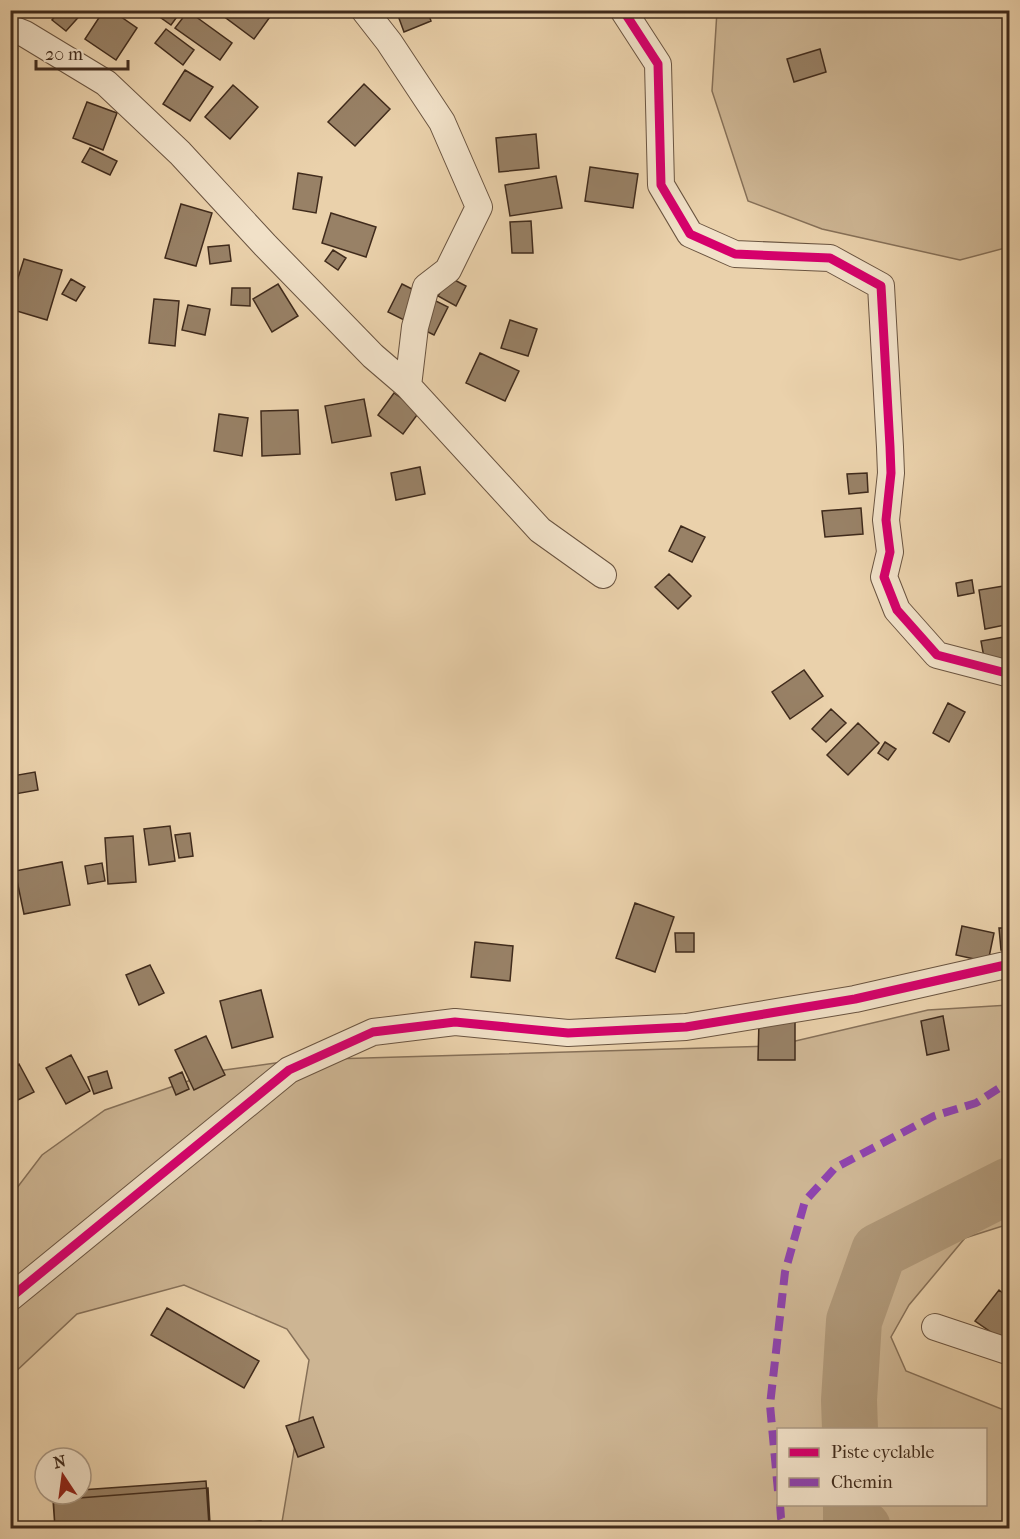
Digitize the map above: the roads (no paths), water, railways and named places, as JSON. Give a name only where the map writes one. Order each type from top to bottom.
[{"type":"street","points":[[364,10],[389,42],[442,122],[478,207],[448,270],[426,287],[415,327],[408,386]]},
{"type":"street","points":[[623,10],[658,64],[661,185],[690,234],[735,254],[830,258],[881,286],[891,473],[886,520],[890,552],[884,577],[897,610],[937,655],[1010,674]]},
{"type":"street","points":[[10,28],[25,34],[106,83],[180,153],[373,356],[408,386],[540,530],[603,575]]},
{"type":"street","points":[[10,1298],[289,1070],[374,1032],[455,1022],[568,1033],[686,1027],[855,999],[1010,964]]},
{"type":"street","points":[[935,1327],[1010,1352]]},
{"type":"waterway","points":[[850,1428],[849,1400],[854,1321],[879,1251],[1010,1185]]},
{"type":"waterway","points":[[851,1506],[851,1520],[863,1528]]}]
